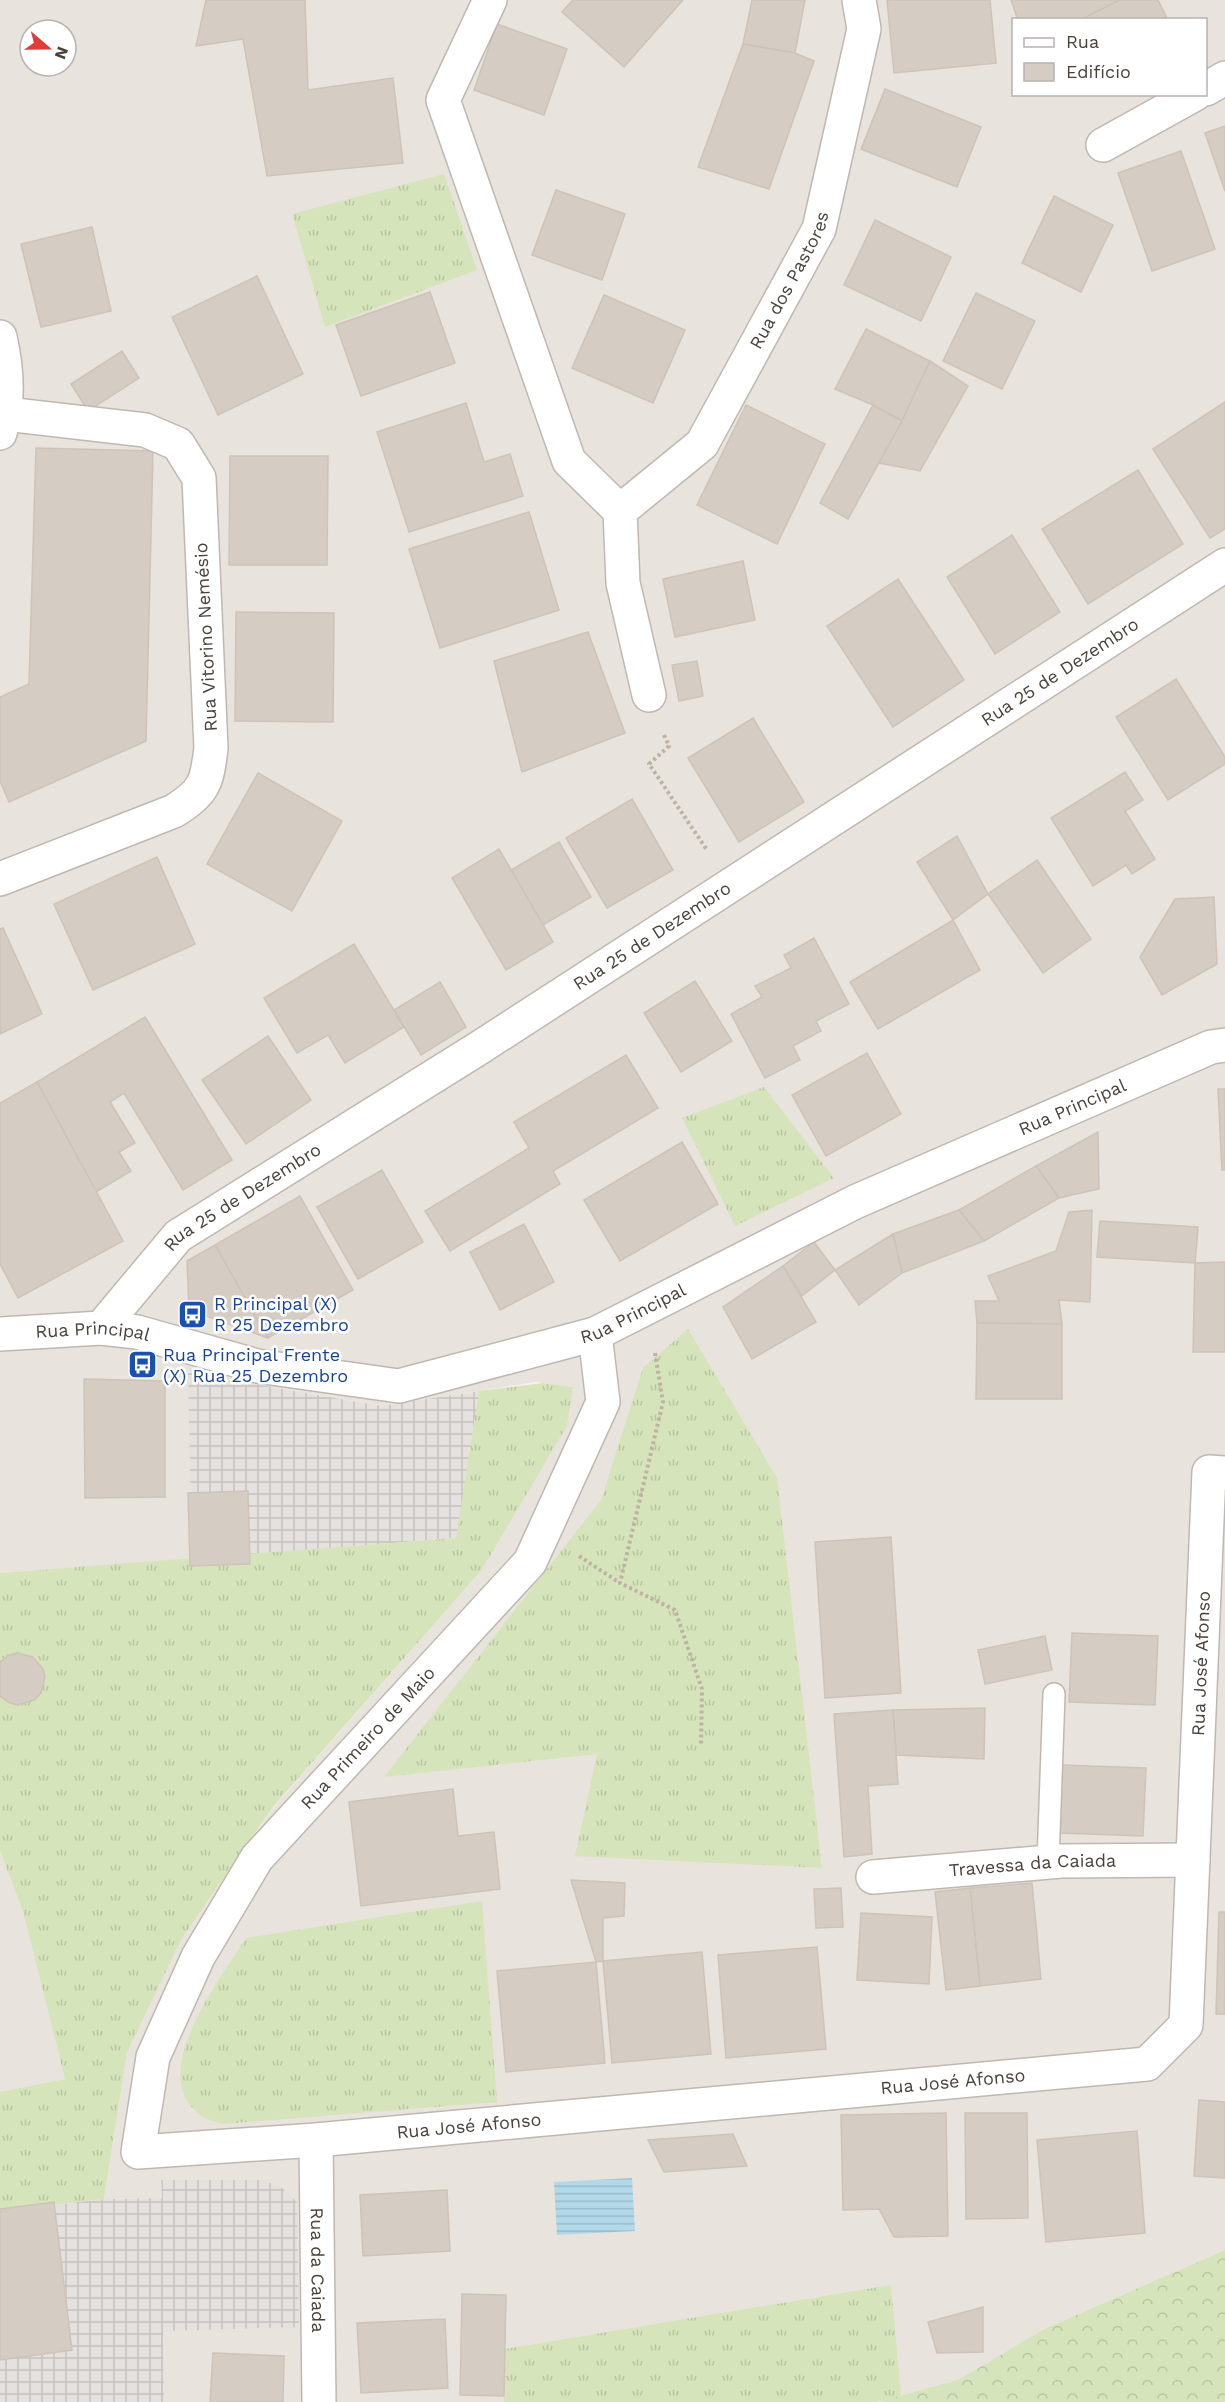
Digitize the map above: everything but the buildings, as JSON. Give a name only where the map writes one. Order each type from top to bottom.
[{"type":"street","points":[[490,0],[443,100],[569,461],[620,511],[622,583],[649,695]]},
{"type":"street","name":"Rua dos Pastores","points":[[620,511],[702,444],[819,229],[864,29],[859,0]]},
{"type":"street","points":[[1207,88],[1225,78]]},
{"type":"street","points":[[1103,146],[1191,96]]},
{"type":"street","points":[[0,337],[4,355],[3,424]]},
{"type":"street","name":"Rua Vitorino Nemésio","points":[[0,879],[174,811],[193,799],[207,779],[211,748],[199,478],[178,444],[145,430],[3,424]]},
{"type":"street","name":"Rua 25 de Dezembro","points":[[101,1328],[178,1236],[479,1048],[1225,565]]},
{"type":"street","name":"Rua Principal","points":[[0,1335],[101,1328],[137,1332],[257,1365],[399,1386],[595,1334],[855,1202],[1211,1047],[1225,1045]]},
{"type":"street","name":"Rua Primeiro de Maio","points":[[138,2152],[153,2057],[198,1957],[258,1858],[530,1562],[603,1402],[595,1334]]},
{"type":"street","name":"Rua José Afonso","points":[[138,2152],[316,2140],[1147,2064],[1186,2025],[1209,1472],[1225,1473]]},
{"type":"street","name":"Travessa da Caiada","points":[[873,1877],[1048,1862],[1193,1860]]},
{"type":"street","name":"Rua da Caiada","points":[[316,2140],[319,2402]]},
{"type":"lane","points":[[1048,1862],[1054,1694]]},
{"type":"path","points":[[649,695],[669,746],[649,764],[730,885]]},
{"type":"path","points":[[647,1308],[663,1402],[620,1584],[675,1610],[702,1689],[701,1744]]},
{"type":"shaded area","points":[[0,0],[1225,0],[1225,2250],[1044,2329],[957,2381],[878,2402],[164,2402],[162,2331],[282,2189],[262,2180],[161,2180],[162,2198],[104,2199],[127,2053],[181,1940],[273,1808],[481,1571],[573,1387],[535,1382],[381,1406],[189,1372],[192,1559],[0,1573]]},
{"type":"shaded area","points":[[188,1372],[381,1406],[479,1391],[457,1538],[192,1559]]},
{"type":"shaded area","points":[[0,1851],[23,1912],[65,2079],[0,2092]]},
{"type":"shaded area","points":[[161,2180],[263,2180],[282,2188],[297,2202],[299,2327],[163,2331],[164,2402],[0,2402],[0,2211],[104,2199],[162,2198]]},
{"type":"green space","points":[[444,174],[477,270],[325,327],[292,214]]},
{"type":"green space","points":[[764,1087],[834,1178],[735,1226],[682,1118]]},
{"type":"green space","points":[[688,1329],[777,1478],[822,1868],[575,1856],[597,1754],[384,1777],[601,1500],[643,1368]]},
{"type":"green space","points":[[543,1383],[573,1387],[567,1426],[481,1571],[273,1807],[181,1940],[127,2053],[104,2199],[0,2211],[0,2092],[65,2079],[23,1912],[0,1851],[0,1573],[456,1538],[479,1391]]},
{"type":"green space","points":[[482,1901],[497,2102],[222,2124],[200,2115],[185,2097],[180,2076],[184,2052],[193,2026],[246,1938]]},
{"type":"green space","points":[[1225,2250],[1225,2402],[878,2402],[958,2380],[1044,2329]]},
{"type":"green space","points":[[891,2285],[901,2396],[877,2402],[504,2402],[505,2349]]},
{"type":"water","points":[[632,2178],[635,2231],[557,2235],[554,2182]]},
{"type":"place","name":"R Principal (X) R 25 Dezembro","points":[[193,1314]]},
{"type":"place","name":"Rua Principal Frente (X) Rua 25 Dezembro","points":[[142,1365]]}]
